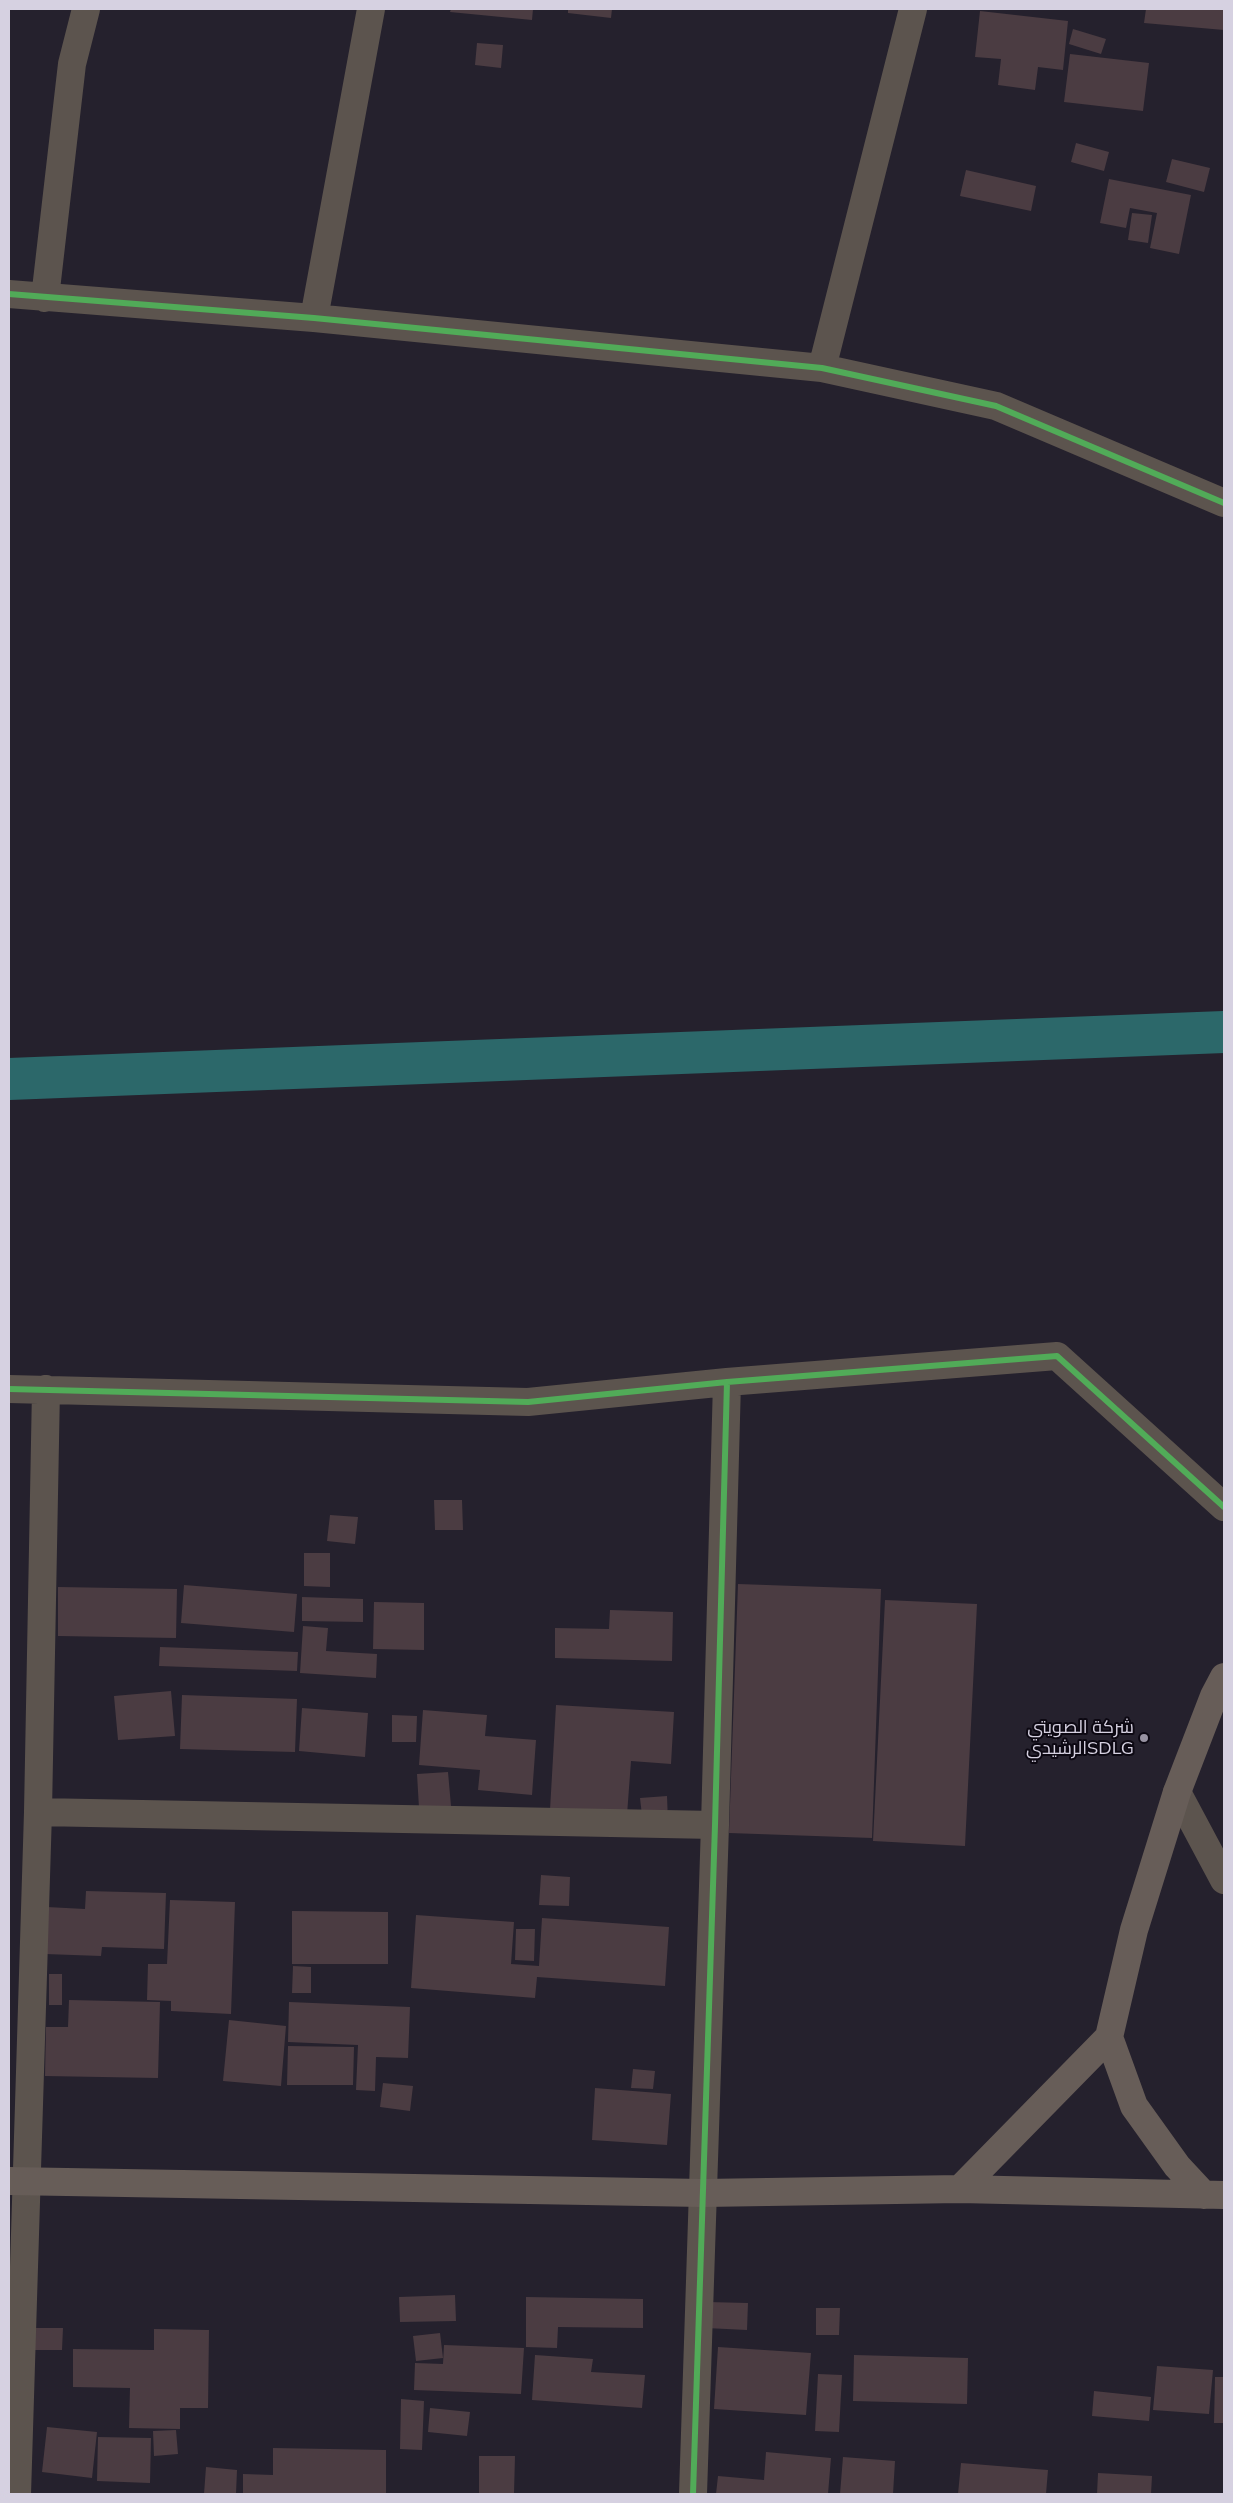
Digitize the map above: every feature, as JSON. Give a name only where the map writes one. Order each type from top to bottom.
[{"type":"main road","points":[[960,2189],[1109,2037],[1134,1930],[1177,1792],[1214,1696],[1224,1677]]},
{"type":"main road","points":[[1109,2037],[1134,2106],[1177,2166],[1214,2195]]},
{"type":"main road","points":[[17,2181],[703,2193],[960,2189],[1214,2195]]},
{"type":"street","points":[[45,298],[72,64],[86,9]]},
{"type":"street","points":[[314,318],[372,9]]},
{"type":"street","points":[[822,368],[913,9]]},
{"type":"street","points":[[9,294],[314,318],[822,368],[996,406],[1224,503]]},
{"type":"street","points":[[9,1389],[528,1402],[727,1382],[1057,1356],[1224,1507]]},
{"type":"street","points":[[693,2494],[715,1825],[727,1382]]},
{"type":"street","points":[[17,2494],[17,2181],[38,1812],[46,1389]]},
{"type":"street","points":[[1177,1792],[1224,1880]]},
{"type":"street","points":[[38,1812],[715,1825]]},
{"type":"building","points":[[451,9],[533,9],[532,20],[450,12]]},
{"type":"building","points":[[568,9],[612,9],[611,18],[568,13]]},
{"type":"building","points":[[1146,9],[1224,9],[1224,30],[1144,23]]},
{"type":"building","points":[[980,11],[1068,21],[1063,70],[1038,67],[1035,90],[998,85],[1001,59],[975,57]]},
{"type":"building","points":[[1073,29],[1106,39],[1101,54],[1069,44]]},
{"type":"building","points":[[477,43],[503,45],[501,68],[475,65]]},
{"type":"building","points":[[1070,54],[1149,63],[1143,111],[1064,102]]},
{"type":"building","points":[[1076,143],[1109,152],[1104,171],[1071,162]]},
{"type":"building","points":[[1172,159],[1210,168],[1204,192],[1166,182]]},
{"type":"building","points":[[966,170],[1036,186],[1031,211],[960,196]]},
{"type":"building","points":[[1109,179],[1191,195],[1179,254],[1150,248],[1157,213],[1130,208],[1126,228],[1100,223]]},
{"type":"building","points":[[1132,213],[1152,215],[1148,243],[1128,240]]},
{"type":"building","points":[[434,1500],[462,1500],[463,1530],[435,1530]]},
{"type":"building","points":[[330,1515],[358,1517],[355,1544],[327,1541]]},
{"type":"building","points":[[304,1553],[330,1553],[330,1587],[304,1586]]},
{"type":"building","points":[[738,1584],[881,1589],[872,1838],[729,1833]]},
{"type":"building","points":[[184,1585],[297,1594],[294,1632],[181,1623]]},
{"type":"building","points":[[58,1587],[177,1589],[176,1638],[58,1636]]},
{"type":"building","points":[[302,1597],[363,1599],[363,1622],[302,1621]]},
{"type":"building","points":[[885,1600],[977,1604],[965,1846],[873,1841]]},
{"type":"building","points":[[374,1602],[424,1603],[424,1650],[373,1649]]},
{"type":"building","points":[[610,1610],[673,1612],[672,1661],[555,1658],[555,1628],[609,1629]]},
{"type":"building","points":[[303,1626],[328,1628],[326,1651],[377,1654],[376,1678],[300,1673]]},
{"type":"building","points":[[160,1647],[298,1652],[297,1671],[159,1666]]},
{"type":"building","points":[[171,1691],[175,1736],[118,1740],[114,1696]]},
{"type":"building","points":[[182,1695],[297,1699],[295,1752],[180,1749]]},
{"type":"building","points":[[556,1705],[674,1712],[671,1764],[631,1761],[627,1815],[550,1810]]},
{"type":"building","points":[[302,1708],[368,1713],[365,1757],[299,1751]]},
{"type":"building","points":[[423,1710],[487,1715],[485,1736],[536,1740],[532,1795],[478,1790],[480,1770],[419,1765]]},
{"type":"building","points":[[392,1715],[417,1716],[416,1742],[392,1742]]},
{"type":"building","points":[[448,1772],[451,1806],[419,1808],[417,1774]]},
{"type":"building","points":[[667,1796],[668,1822],[643,1824],[640,1798]]},
{"type":"building","points":[[541,1875],[570,1877],[569,1906],[539,1905]]},
{"type":"building","points":[[86,1891],[166,1893],[164,1949],[102,1947],[101,1956],[45,1954],[47,1907],[85,1909]]},
{"type":"building","points":[[170,1900],[235,1902],[231,2014],[171,2011],[171,2001],[147,2000],[148,1964],[167,1964]]},
{"type":"building","points":[[292,1911],[388,1912],[388,1964],[292,1964]]},
{"type":"building","points":[[416,1915],[514,1922],[511,1964],[539,1966],[542,1918],[669,1927],[665,1986],[537,1977],[535,1998],[411,1988]]},
{"type":"building","points":[[516,1929],[535,1929],[534,1961],[515,1960]]},
{"type":"building","points":[[293,1966],[311,1967],[311,1993],[292,1993]]},
{"type":"building","points":[[49,1974],[62,1974],[62,2005],[49,2005]]},
{"type":"building","points":[[69,2000],[160,2002],[158,2078],[45,2076],[46,2027],[68,2027]]},
{"type":"building","points":[[289,2002],[410,2007],[408,2058],[376,2057],[375,2091],[356,2090],[358,2045],[288,2042]]},
{"type":"building","points":[[229,2020],[286,2026],[281,2086],[223,2081]]},
{"type":"building","points":[[288,2046],[354,2047],[353,2085],[287,2085]]},
{"type":"building","points":[[633,2069],[655,2071],[653,2089],[631,2088]]},
{"type":"building","points":[[383,2083],[413,2086],[410,2111],[380,2107]]},
{"type":"building","points":[[595,2088],[671,2094],[667,2145],[592,2140]]},
{"type":"building","points":[[455,2295],[456,2321],[400,2322],[399,2297]]},
{"type":"building","points":[[526,2297],[643,2299],[643,2328],[558,2327],[557,2348],[526,2347]]},
{"type":"building","points":[[707,2302],[748,2303],[747,2330],[706,2328]]},
{"type":"building","points":[[816,2308],[840,2308],[839,2335],[816,2335]]},
{"type":"building","points":[[35,2328],[63,2328],[62,2350],[34,2350]]},
{"type":"building","points":[[154,2329],[209,2330],[208,2408],[180,2408],[180,2429],[129,2428],[130,2388],[73,2387],[73,2349],[154,2350]]},
{"type":"building","points":[[440,2333],[443,2358],[416,2361],[413,2336]]},
{"type":"building","points":[[444,2345],[524,2348],[521,2394],[414,2390],[415,2363],[443,2364]]},
{"type":"building","points":[[718,2347],[811,2353],[806,2415],[714,2409]]},
{"type":"building","points":[[535,2355],[593,2359],[591,2372],[645,2375],[642,2408],[532,2400]]},
{"type":"building","points":[[854,2355],[968,2358],[967,2404],[853,2401]]},
{"type":"building","points":[[1157,2366],[1213,2370],[1209,2414],[1153,2410]]},
{"type":"building","points":[[818,2374],[842,2375],[839,2432],[815,2431]]},
{"type":"building","points":[[1215,2377],[1224,2377],[1224,2423],[1214,2423]]},
{"type":"building","points":[[1094,2391],[1151,2397],[1149,2421],[1092,2416]]},
{"type":"building","points":[[401,2399],[424,2401],[422,2450],[400,2449]]},
{"type":"building","points":[[430,2408],[470,2412],[467,2436],[428,2432]]},
{"type":"building","points":[[47,2427],[97,2432],[92,2478],[42,2472]]},
{"type":"building","points":[[176,2430],[178,2454],[154,2456],[153,2431]]},
{"type":"building","points":[[98,2437],[151,2438],[150,2483],[97,2481]]},
{"type":"building","points":[[273,2448],[386,2450],[386,2494],[243,2494],[243,2474],[273,2475]]},
{"type":"building","points":[[766,2452],[831,2458],[828,2494],[716,2494],[718,2476],[764,2480]]},
{"type":"building","points":[[479,2456],[515,2456],[514,2494],[479,2494]]},
{"type":"building","points":[[843,2457],[895,2461],[893,2494],[840,2494]]},
{"type":"building","points":[[961,2463],[1048,2470],[1046,2494],[958,2494]]},
{"type":"building","points":[[206,2467],[237,2470],[236,2494],[204,2494]]},
{"type":"building","points":[[1098,2473],[1152,2476],[1151,2494],[1097,2494]]},
{"type":"waterway","points":[[9,1079],[1224,1032]]},
{"type":"cycle path","points":[[9,294],[314,318],[822,368],[996,406],[1224,503]]},
{"type":"cycle path","points":[[9,1389],[528,1402],[727,1382],[1057,1356],[1224,1507]]},
{"type":"cycle path","points":[[693,2494],[715,1825],[727,1382]]},
{"type":"place","name":"شركة الصويتي الرشيديSDLG","points":[[1144,1738]]}]
